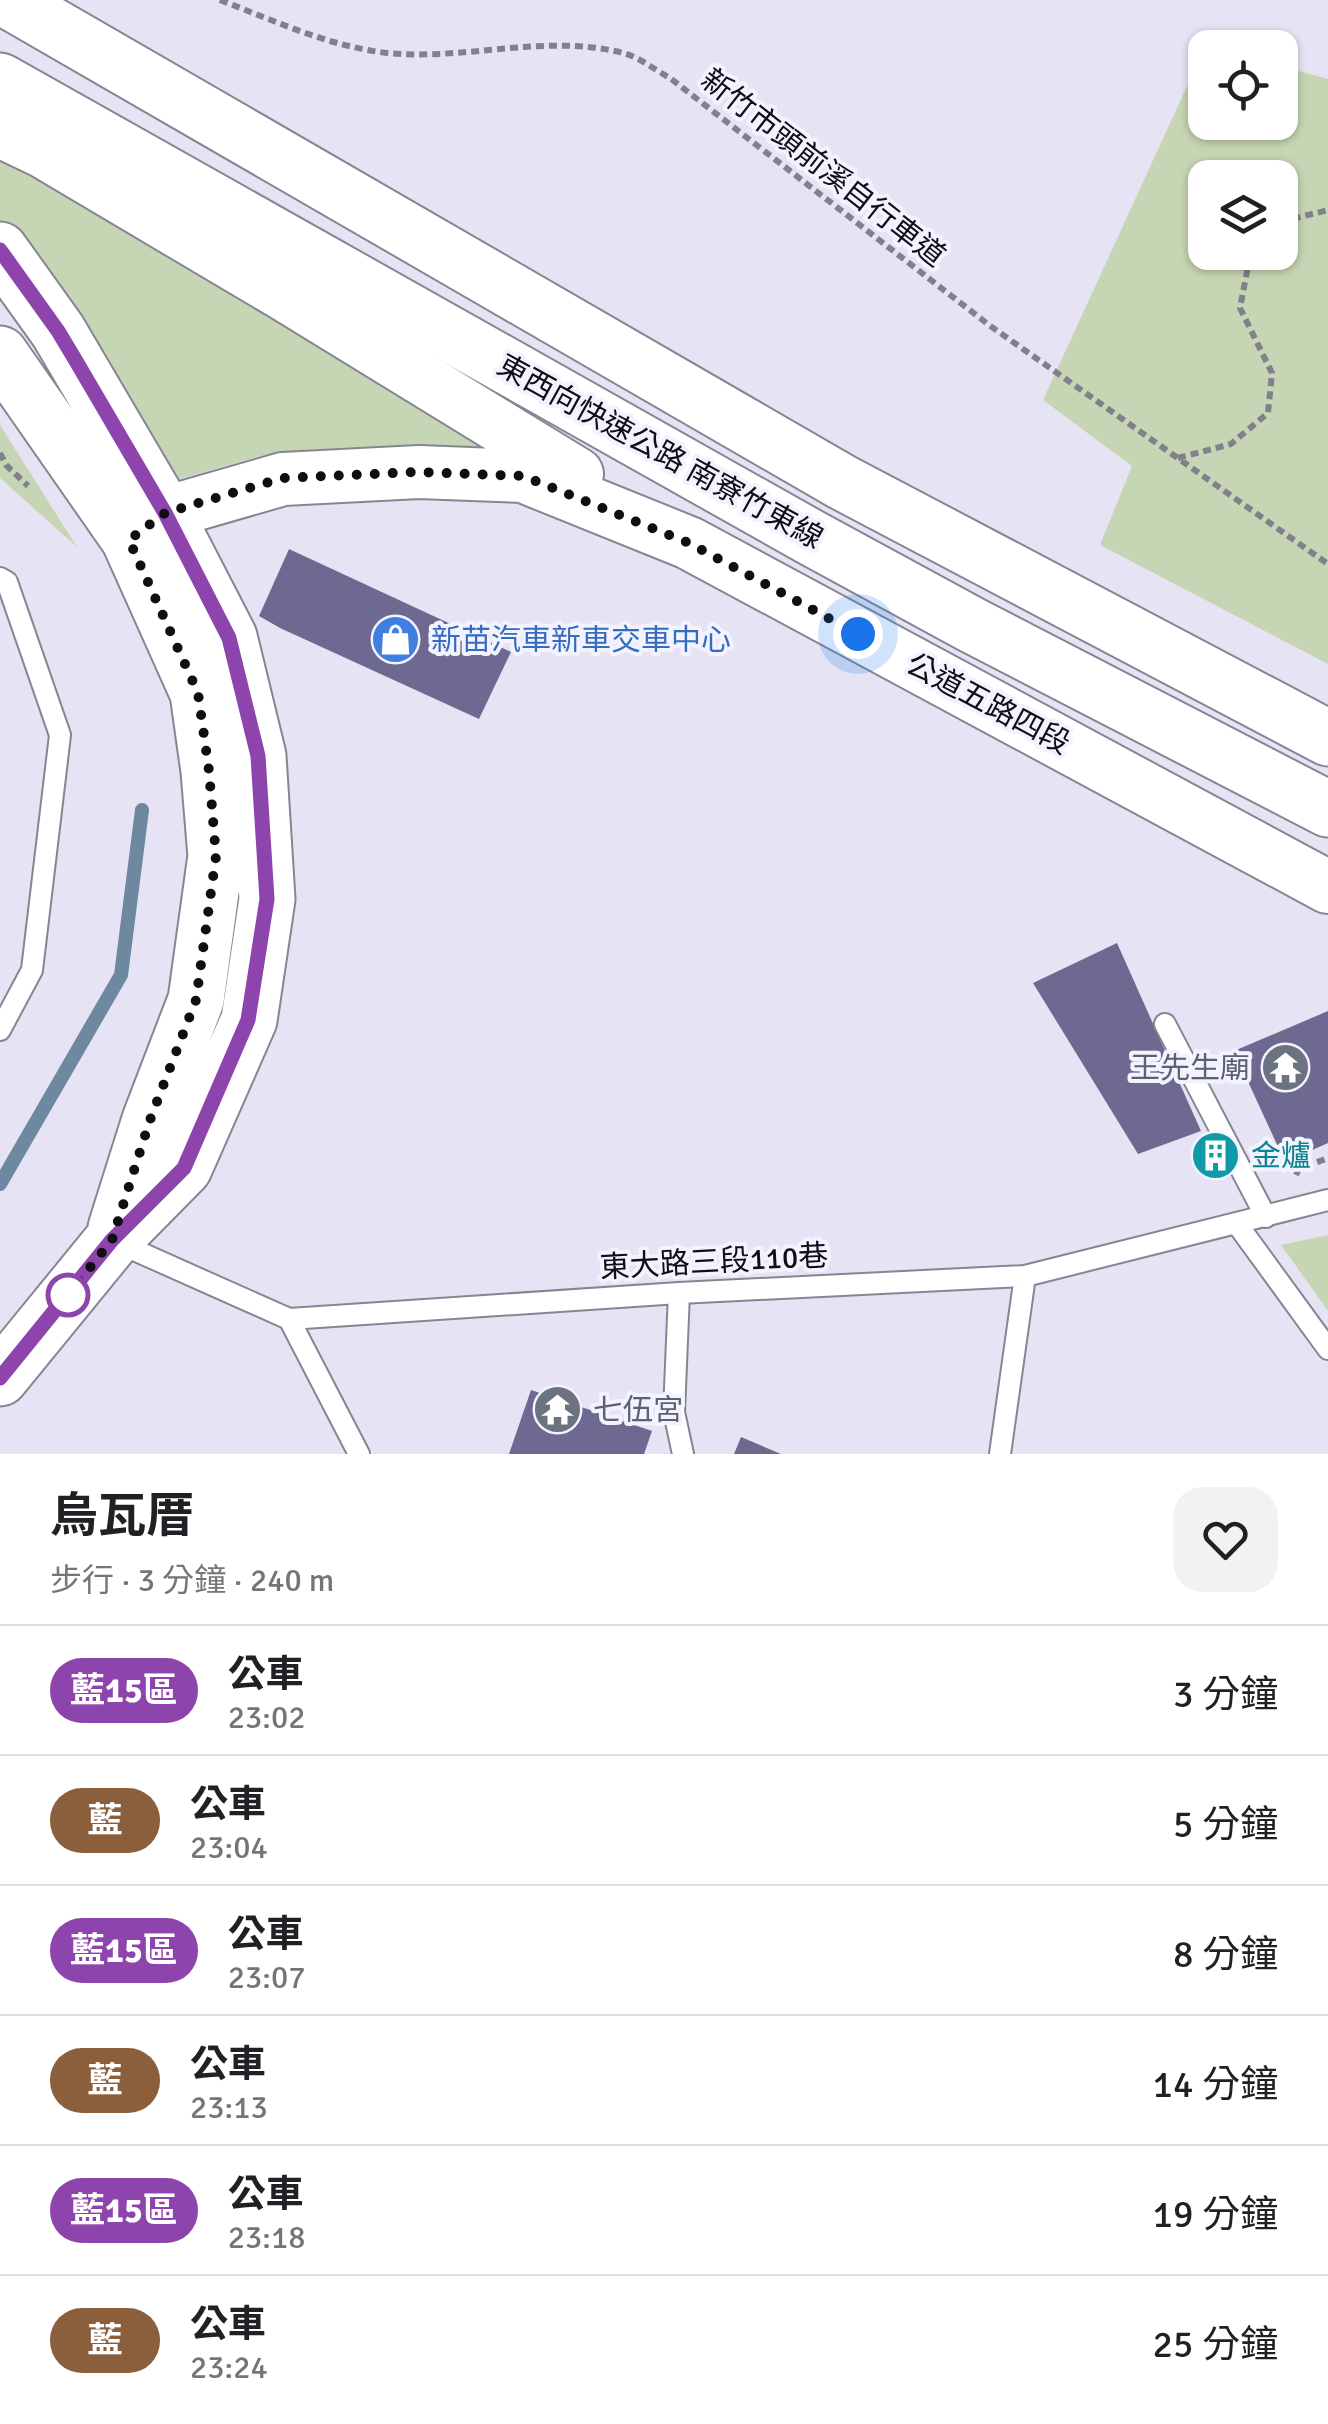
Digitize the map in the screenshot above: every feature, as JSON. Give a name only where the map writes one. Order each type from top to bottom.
[{"type":"main road","name":"東西向快速公路 南寮竹東線","points":[[8,0],[842,482],[1328,738]]},
{"type":"main road","name":"東西向快速公路 南寮竹東線","points":[[0,81],[812,538],[1328,809]]},
{"type":"main road","points":[[0,250],[58,331],[147,526]]},
{"type":"main road","points":[[0,354],[147,526],[229,638],[258,756],[267,899],[248,1020],[184,1168],[112,1240],[0,1378]]},
{"type":"street","points":[[0,131],[263,282],[689,543]]},
{"type":"street","name":"公道五路四段","points":[[147,526],[283,478],[418,472],[523,476],[689,543],[1328,887]]},
{"type":"lane","points":[[0,578],[7,582],[60,734],[32,970],[0,1030]]},
{"type":"lane","points":[[1165,1024],[1266,1217]]},
{"type":"lane","name":"東大路三段110巷","points":[[112,1240],[289,1319],[679,1293],[1024,1276],[1328,1200]]},
{"type":"lane","points":[[1237,1224],[1328,1349]]},
{"type":"lane","points":[[1000,1454],[1024,1276]]},
{"type":"lane","points":[[679,1293],[674,1412],[683,1454]]},
{"type":"lane","points":[[289,1319],[359,1454]]},
{"type":"path","name":"新竹市頭前溪自行車道","points":[[220,0],[332,43],[388,53],[431,54],[552,45],[627,54],[670,78],[988,325],[1328,564]]},
{"type":"path","points":[[1298,218],[1328,210]]},
{"type":"path","points":[[1177,458],[1231,444],[1268,413],[1272,373],[1240,308],[1247,270]]},
{"type":"green space","points":[[1298,71],[1328,79],[1328,664],[1100,545],[1132,466],[1043,400],[1188,84],[1188,140],[1298,140]]},
{"type":"green space","points":[[0,156],[513,456],[272,453],[179,479],[0,233]]},
{"type":"green space","points":[[0,425],[77,547],[0,478]]},
{"type":"green space","points":[[1328,1235],[1328,1311],[1281,1245]]},
{"type":"building","name":"新苗汽車新車交車中心","points":[[289,549],[511,652],[479,719],[259,616]]},
{"type":"building","points":[[1117,943],[1201,1131],[1138,1154],[1033,983]]},
{"type":"building","name":"王先生廟","points":[[1328,1011],[1328,1143],[1285,1162],[1234,1051]]},
{"type":"building","name":"七伍宮","points":[[531,1390],[652,1431],[644,1454],[509,1454]]},
{"type":"building","points":[[741,1437],[781,1454],[734,1454]]},
{"type":"waterway","points":[[0,1184],[121,975],[142,810]]},
{"type":"bus line","name":"藍15區","points":[[0,250],[76,361],[165,513],[229,638],[258,756],[267,899],[248,1020],[184,1168],[112,1240],[0,1378]]},
{"type":"place","name":"新苗汽車新車交車中心","points":[[396,640]]},
{"type":"place","name":"王先生廟","points":[[1285,1068]]},
{"type":"place","name":"金爐","points":[[1216,1156]]},
{"type":"place","name":"七伍宮","points":[[558,1410]]},
{"type":"route","points":[[68,1295],[112,1240],[150,1120],[196,1000],[216,856],[198,693],[129,540],[165,513],[283,478],[418,472],[523,476],[689,543],[858,634]]}]
